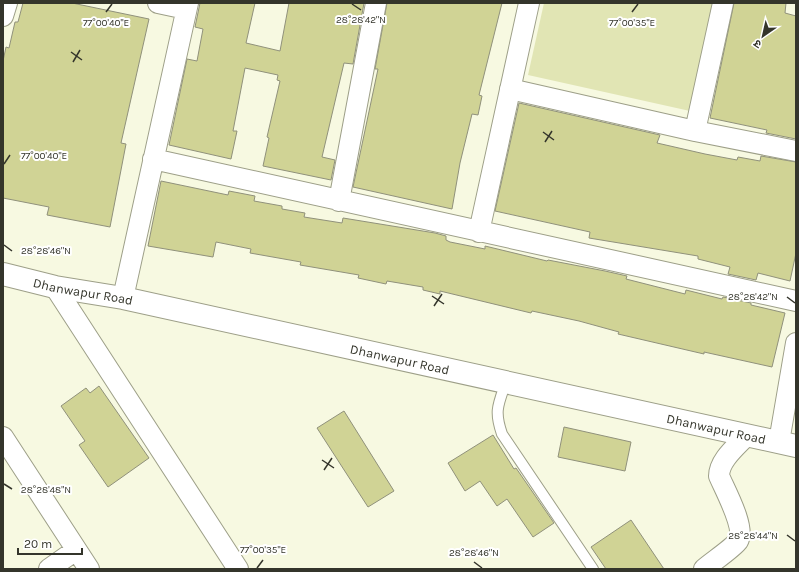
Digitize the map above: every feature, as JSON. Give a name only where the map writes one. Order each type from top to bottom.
[{"type":"street","points":[[3,16],[6,3]]},
{"type":"street","points":[[123,298],[187,6],[158,3]]},
{"type":"street","points":[[339,201],[376,3]]},
{"type":"street","points":[[479,232],[529,3]]},
{"type":"street","points":[[695,131],[723,3]]},
{"type":"street","points":[[510,89],[695,131],[796,151]]},
{"type":"street","points":[[153,159],[796,301]]},
{"type":"street","name":"Dhanwapur Road","points":[[3,274],[55,287],[123,298],[787,444]]},
{"type":"street","points":[[55,287],[238,569]]},
{"type":"street","points":[[787,444],[796,343]]},
{"type":"street","points":[[704,569],[738,541],[739,524],[719,476],[719,471],[722,462],[747,435]]},
{"type":"street","points":[[3,437],[89,569]]},
{"type":"street","points":[[49,569],[76,550]]},
{"type":"lane","points":[[506,382],[497,406],[497,419],[502,434],[593,569]]},
{"type":"green space","points":[[544,3],[714,3],[690,111],[528,75]]},
{"type":"building","points":[[23,3],[72,3],[149,19],[121,143],[126,144],[110,227],[47,215],[49,207],[3,198],[3,61],[6,47],[9,48],[15,22],[18,22]]},
{"type":"building","points":[[200,3],[255,3],[246,43],[280,51],[289,3],[364,3],[353,64],[344,63],[322,157],[335,160],[331,180],[263,166],[269,138],[267,137],[280,81],[277,80],[278,75],[245,68],[233,131],[237,131],[231,159],[169,145],[187,59],[197,61],[203,29],[195,27]]},
{"type":"building","points":[[387,3],[502,3],[479,95],[482,96],[478,115],[472,114],[460,163],[452,209],[353,187],[378,69],[375,69]]},
{"type":"building","points":[[734,3],[786,3],[785,13],[796,16],[796,139],[766,133],[767,130],[710,118]]},
{"type":"building","points":[[519,103],[660,135],[657,143],[705,154],[737,160],[738,157],[760,161],[761,156],[796,162],[796,253],[790,281],[758,273],[756,280],[728,274],[730,267],[698,259],[698,256],[589,238],[590,232],[495,211]]},
{"type":"building","points":[[161,181],[228,195],[229,191],[255,196],[254,201],[282,206],[282,209],[305,213],[304,217],[342,223],[343,218],[435,233],[446,236],[446,240],[450,242],[485,249],[485,246],[547,261],[605,271],[627,276],[626,279],[685,294],[686,290],[722,299],[723,297],[785,313],[772,367],[704,352],[704,354],[618,334],[619,332],[579,321],[532,311],[531,313],[440,291],[440,294],[423,290],[423,287],[387,281],[386,284],[358,278],[359,275],[300,265],[301,262],[250,253],[251,249],[216,242],[213,257],[148,246]]},
{"type":"building","points":[[99,386],[149,458],[108,487],[79,445],[85,441],[61,406],[86,388],[90,393]]},
{"type":"building","points":[[344,411],[394,491],[368,507],[317,428]]},
{"type":"building","points":[[564,427],[631,442],[625,471],[558,457]]},
{"type":"building","points":[[493,435],[514,469],[516,468],[554,523],[533,537],[507,499],[497,506],[480,481],[465,491],[448,463]]},
{"type":"building","points":[[631,520],[664,569],[606,569],[591,547]]}]
